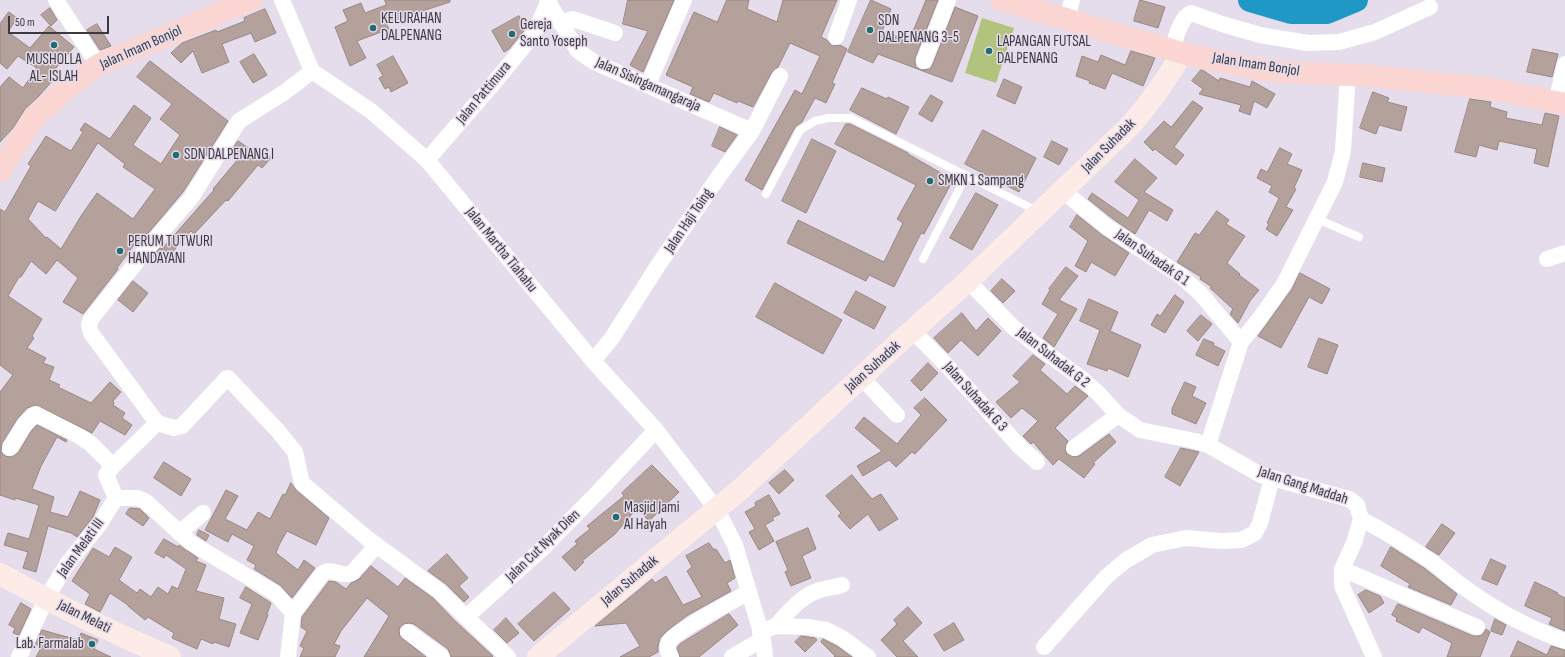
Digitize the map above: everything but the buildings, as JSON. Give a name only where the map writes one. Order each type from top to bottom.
[{"type":"main road","name":"Jalan Imam Bonjol","points":[[0,171],[34,118],[67,88],[98,66],[251,0]]},
{"type":"main road","name":"Jalan Imam Bonjol","points":[[1001,0],[1069,9],[1177,51],[1252,68],[1282,72],[1348,74],[1493,89],[1560,103]]},
{"type":"street","points":[[56,0],[98,66]]},
{"type":"street","points":[[282,0],[312,71],[285,92],[239,121],[191,198],[150,245],[91,319],[89,325],[91,333],[157,423],[174,428],[182,426],[228,378],[278,431],[295,452],[302,483],[377,545],[439,591],[508,657]]},
{"type":"street","points":[[648,85],[684,0]]},
{"type":"street","points":[[836,37],[849,0]]},
{"type":"street","points":[[924,61],[948,0]]},
{"type":"street","name":"Jalan Sisingamangaraja","points":[[548,1],[578,51],[594,62],[752,131]]},
{"type":"street","name":"Jalan Pattimura","points":[[427,160],[529,40],[535,31],[548,1]]},
{"type":"street","points":[[1177,51],[1180,28],[1187,16],[1191,13],[1260,35],[1308,43],[1339,42],[1375,32],[1430,7]]},
{"type":"street","points":[[560,23],[573,19],[615,33]]},
{"type":"street","name":"Jalan Suhadak","points":[[538,657],[717,510],[933,311],[968,281],[1063,191],[1131,125],[1148,105],[1170,75],[1177,51]]},
{"type":"street","points":[[1560,103],[1565,64]]},
{"type":"street","name":"Jalan Martha Tiahahu","points":[[312,71],[371,111],[427,160],[593,361],[656,430],[717,510],[735,545],[761,636],[765,657]]},
{"type":"street","points":[[1208,445],[1241,342],[1284,284],[1315,218],[1335,182],[1343,151],[1348,74]]},
{"type":"street","name":"Jalan Haji Toing","points":[[593,361],[612,338],[686,225],[752,131],[780,76]]},
{"type":"street","name":"Jalan Suhadak G 1","points":[[1063,191],[1107,227],[1181,276],[1201,294],[1241,342]]},
{"type":"street","points":[[1547,259],[1565,253]]},
{"type":"street","name":"Jalan Suhadak G 2","points":[[968,281],[1013,327],[1081,378],[1098,393],[1118,415],[1140,430]]},
{"type":"street","name":"Jalan Suhadak G 3","points":[[913,331],[951,370],[1019,446],[1037,462]]},
{"type":"street","points":[[861,377],[897,415]]},
{"type":"street","points":[[10,448],[25,424],[36,414],[79,436],[91,444],[113,466]]},
{"type":"street","points":[[1074,448],[1118,415]]},
{"type":"street","points":[[157,423],[113,466],[106,475],[116,498],[138,498],[145,501],[191,543],[275,593],[293,614]]},
{"type":"street","name":"Jalan Cut Nyak Dien","points":[[466,617],[547,544],[656,430]]},
{"type":"street","name":"Jalan Gang Maddah","points":[[1140,430],[1208,445],[1272,479],[1348,499],[1357,505],[1361,519],[1354,543],[1342,568],[1342,586],[1374,657]]},
{"type":"street","points":[[1044,647],[1106,577],[1124,561],[1152,545],[1186,538],[1222,541],[1241,540],[1255,533],[1260,523],[1272,479]]},
{"type":"street","name":"Jalan Melati III","points":[[20,657],[46,599],[67,564],[99,525],[116,498]]},
{"type":"street","points":[[179,533],[203,512]]},
{"type":"street","points":[[1361,519],[1389,534],[1424,557],[1467,590],[1494,607],[1543,633],[1565,641]]},
{"type":"street","points":[[288,657],[293,614],[324,572],[328,571],[349,575],[377,545]]},
{"type":"street","points":[[1342,568],[1477,627]]},
{"type":"street","name":"Jalan Melati","points":[[0,574],[46,599],[170,657]]},
{"type":"street","points":[[732,657],[776,626],[787,613],[808,596],[819,590],[842,585]]},
{"type":"street","points":[[671,657],[667,648],[670,640],[694,623],[749,592]]},
{"type":"street","points":[[776,626],[808,627],[826,630],[842,638],[868,657]]},
{"type":"street","points":[[408,632],[442,657]]},
{"type":"lane","points":[[766,194],[800,130],[815,121],[840,117],[851,118],[1040,212]]},
{"type":"lane","points":[[923,259],[966,176]]},
{"type":"lane","points":[[1315,218],[1358,236]]},
{"type":"green space","name":"LAPANGAN FUTSAL DALPENANG","points":[[982,18],[1014,28],[996,83],[965,73]]},
{"type":"waterway","points":[[1250,0],[1291,12],[1327,12],[1356,0]]},
{"type":"place","name":"KELURAHAN DALPENANG","points":[[373,28]]},
{"type":"place","name":"SDN DALPENANG 3-5","points":[[870,30]]},
{"type":"place","name":"Gereja Santo Yoseph","points":[[512,34]]},
{"type":"place","name":"MUSHOLLA AL- ISLAH","points":[[54,45]]},
{"type":"place","name":"LAPANGAN FUTSAL DALPENANG","points":[[989,51]]},
{"type":"place","name":"SDN DALPENANG I","points":[[176,155]]},
{"type":"place","name":"SMKN 1 Sampang","points":[[930,181]]},
{"type":"place","name":"PERUM TUTWURI HANDAYANI","points":[[120,251]]},
{"type":"place","name":"Masjid Jami Al Hayah","points":[[616,517]]},
{"type":"place","name":"Lab. Farmalab","points":[[92,644]]}]
